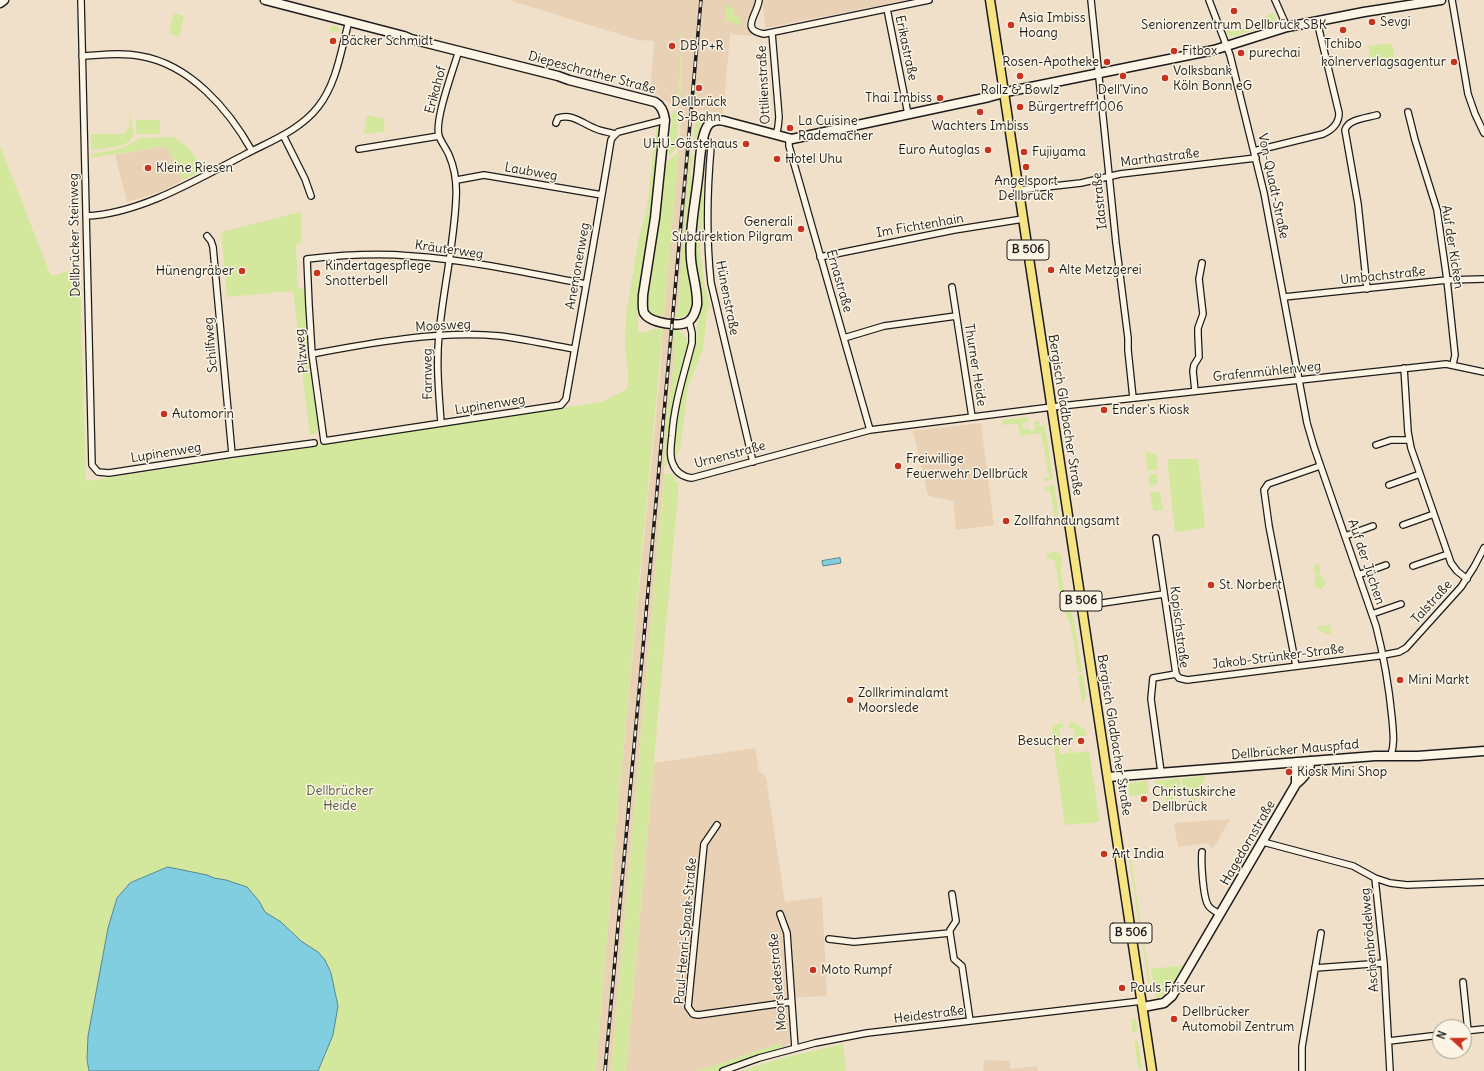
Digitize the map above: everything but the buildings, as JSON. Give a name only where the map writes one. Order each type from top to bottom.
[{"type":"main road","name":"Bergisch Gladbacher Straße","points":[[990,0],[1152,1071]]},
{"type":"street","points":[[0,3],[4,0]]},
{"type":"street","name":"Dellbrücker Steinweg","points":[[81,0],[91,460],[94,469]]},
{"type":"street","name":"Diepeschrather Straße","points":[[265,0],[655,102],[662,107],[665,120]]},
{"type":"street","points":[[759,0],[758,6],[751,20],[752,29],[758,33],[772,33],[929,0]]},
{"type":"street","name":"Idastraße","points":[[1091,0],[1119,274],[1122,285],[1128,338],[1133,398]]},
{"type":"street","name":"Von-Quadt-Straße","points":[[1209,0],[1230,55],[1256,158],[1267,207],[1299,380]]},
{"type":"street","points":[[1275,0],[1288,27]]},
{"type":"street","points":[[556,123],[558,118],[564,116],[582,120],[593,128],[615,134],[624,130],[665,120],[655,218],[642,306],[644,313],[656,322],[679,323],[689,321],[696,312],[697,305],[691,259],[691,243],[699,159],[707,128],[713,121],[724,121],[789,138],[1227,47],[1288,27],[1364,12],[1441,0]]},
{"type":"street","points":[[1452,0],[1468,94],[1484,134]]},
{"type":"street","name":"Erikastraße","points":[[887,9],[908,114]]},
{"type":"street","points":[[1254,151],[1323,134],[1332,129],[1339,116],[1317,21]]},
{"type":"street","points":[[86,216],[124,209],[158,198],[181,188],[283,135],[304,121],[324,99],[332,81],[348,22]]},
{"type":"street","name":"Ottilienstraße","points":[[772,33],[779,117],[776,135]]},
{"type":"street","name":"Erikahof","points":[[439,136],[438,127],[441,111],[459,50]]},
{"type":"street","points":[[82,56],[139,55],[152,58],[176,70],[200,86],[219,103],[234,121],[252,151]]},
{"type":"street","name":"Auf der Kicken","points":[[1408,112],[1415,140],[1437,210],[1447,280],[1455,355],[1453,364]]},
{"type":"street","points":[[1367,289],[1358,204],[1345,130],[1348,123],[1377,115]]},
{"type":"street","name":"Anemonenweg","points":[[564,403],[566,399],[611,140],[615,134]]},
{"type":"street","points":[[283,135],[306,179],[310,196]]},
{"type":"street","points":[[359,149],[439,136],[449,155],[457,180]]},
{"type":"street","name":"Ernastraße","points":[[789,138],[789,146],[870,430]]},
{"type":"street","name":"Hünenstraße","points":[[703,141],[707,142],[711,147],[708,185],[707,233],[711,283],[754,462]]},
{"type":"street","name":"Marthastraße","points":[[1019,190],[1081,183],[1120,174],[1256,158]]},
{"type":"street","name":"Laubweg","points":[[457,180],[484,175],[602,196]]},
{"type":"street","name":"Farnweg","points":[[441,423],[438,378],[439,336],[448,259],[455,222],[457,180]]},
{"type":"street","name":"Im Fichtenhain","points":[[820,257],[946,232],[1023,219]]},
{"type":"street","name":"Schilfweg","points":[[207,236],[213,247],[232,454]]},
{"type":"street","name":"Kräuterweg","points":[[307,259],[371,254],[409,255],[448,259],[586,284]]},
{"type":"street","name":"Pilzweg","points":[[307,259],[312,354],[324,441]]},
{"type":"street","points":[[1195,391],[1193,371],[1194,365],[1199,357],[1198,335],[1203,314],[1199,279],[1202,263]]},
{"type":"street","name":"Umbachstraße","points":[[1284,297],[1447,280],[1484,279]]},
{"type":"street","name":"Thurner Heide","points":[[952,287],[972,417]]},
{"type":"street","name":"Thurner Heide","points":[[844,338],[884,326],[956,316]]},
{"type":"street","name":"Urnenstraße","points":[[689,321],[692,333],[692,343],[674,415],[671,456],[673,465],[682,475],[692,478],[870,430],[1052,408]]},
{"type":"street","name":"Moosweg","points":[[312,354],[372,343],[439,336],[469,335],[499,336],[574,350]]},
{"type":"street","name":"Grafenmühlenweg","points":[[1052,408],[1446,364],[1453,364],[1484,372]]},
{"type":"street","points":[[1404,368],[1409,440],[1448,554],[1454,567],[1467,579]]},
{"type":"street","name":"Auf der Jüchen","points":[[1299,380],[1307,424],[1320,466],[1372,614],[1384,655],[1388,678],[1394,742],[1391,756]]},
{"type":"street","name":"Lupinenweg","points":[[324,441],[561,405],[564,403]]},
{"type":"street","points":[[1376,445],[1391,440],[1409,440]]},
{"type":"street","name":"Lupinenweg","points":[[94,469],[102,473],[109,473],[314,442]]},
{"type":"street","points":[[1296,666],[1269,526],[1264,490],[1268,484],[1320,466]]},
{"type":"street","points":[[1389,485],[1420,474]]},
{"type":"street","points":[[1403,525],[1434,514]]},
{"type":"street","points":[[1345,536],[1373,526]]},
{"type":"street","name":"Kopischstraße","points":[[1156,538],[1176,674],[1153,678],[1151,688],[1151,699],[1161,772]]},
{"type":"street","name":"Talstraße","points":[[1384,655],[1399,652],[1406,648],[1467,579],[1484,548]]},
{"type":"street","points":[[1413,566],[1448,554]]},
{"type":"street","points":[[1358,575],[1386,565]]},
{"type":"street","points":[[1082,606],[1164,594]]},
{"type":"street","points":[[1372,614],[1401,604]]},
{"type":"street","name":"Jakob-Strünker-Straße","points":[[1176,674],[1179,678],[1187,680],[1384,655]]},
{"type":"street","name":"Dellbrücker Mauspfad","points":[[1108,777],[1310,761],[1391,756],[1418,756],[1484,751]]},
{"type":"street","name":"Hagedornstraße","points":[[1142,1004],[1160,1005],[1169,1000],[1296,784],[1304,776],[1310,765],[1310,761]]},
{"type":"street","name":"Hagedornstraße","points":[[1296,762],[1296,784]]},
{"type":"street","name":"Paul-Henri-Spaak-Straße","points":[[716,825],[704,844],[688,1007],[692,1014],[698,1015],[791,1002]]},
{"type":"street","name":"Aschenbrödelweg","points":[[1263,842],[1354,866],[1375,878],[1384,963],[1390,1071]]},
{"type":"street","name":"Hagedornstraße","points":[[1202,852],[1202,870],[1207,904],[1211,909],[1220,914]]},
{"type":"street","points":[[1375,878],[1390,884],[1407,885],[1484,882]]},
{"type":"street","points":[[952,894],[956,920],[950,930],[950,933],[954,959],[962,966],[970,1021]]},
{"type":"street","name":"Moorsledestraße","points":[[780,914],[787,933],[794,1048]]},
{"type":"street","points":[[829,939],[854,942],[950,933]]},
{"type":"street","points":[[1302,1071],[1302,1047],[1321,933]]},
{"type":"street","points":[[1315,968],[1384,963]]},
{"type":"street","points":[[1463,982],[1465,1019]]},
{"type":"street","name":"Heidestraße","points":[[723,1071],[794,1048],[867,1033],[1142,1004]]},
{"type":"street","points":[[1472,1030],[1484,1029]]},
{"type":"street","points":[[1389,1041],[1432,1036]]},
{"type":"shaded area","points":[[509,0],[756,0],[754,9],[746,20],[747,27],[752,36],[730,34],[723,114],[694,109],[679,299],[674,329],[674,357],[665,433],[664,474],[611,1071],[596,1071],[617,817],[661,365],[663,330],[661,328],[662,317],[664,316],[682,111],[679,105],[672,104],[660,98],[660,96],[650,94],[654,41],[638,40]]},
{"type":"shaded area","points":[[763,0],[908,0],[765,28]]},
{"type":"shaded area","name":"Kleine Riesen","points":[[167,146],[183,180],[162,191],[127,202],[115,155]]},
{"type":"shaded area","points":[[981,423],[994,525],[956,530],[953,501],[928,496],[913,431]]},
{"type":"shaded area","points":[[755,748],[759,771],[766,777],[785,902],[822,897],[827,996],[788,998],[790,1037],[789,1044],[783,1048],[781,1043],[698,1071],[626,1071],[654,763]]},
{"type":"shaded area","points":[[1230,819],[1213,849],[1207,843],[1178,847],[1174,823]]},
{"type":"shaded area","points":[[984,1060],[1010,1061],[1010,1069],[1037,1066],[1038,1071],[983,1071]]},
{"type":"green space","points":[[726,6],[729,6],[735,11],[733,14],[738,18],[740,16],[741,23],[739,25],[733,25],[733,22],[727,21],[725,24]]},
{"type":"green space","points":[[1274,12],[1276,18],[1275,24],[1269,24],[1263,28],[1258,21]]},
{"type":"green space","points":[[174,13],[184,16],[179,37],[169,33]]},
{"type":"green space","points":[[1249,23],[1253,31],[1246,32],[1235,37],[1234,35],[1229,37],[1228,34],[1226,35],[1227,30],[1232,29],[1233,32],[1250,26]]},
{"type":"green space","points":[[331,25],[337,26],[340,31],[338,31],[338,33],[331,31],[329,34]]},
{"type":"green space","points":[[682,34],[681,96],[679,105],[681,108],[674,107],[673,105],[678,104],[681,37],[678,35]]},
{"type":"green space","points":[[1392,43],[1395,60],[1372,63],[1368,46]]},
{"type":"green space","points":[[674,111],[678,111],[679,113],[676,149],[669,156],[671,124],[673,121],[671,121]]},
{"type":"green space","points":[[129,114],[133,129],[132,139],[122,145],[91,150],[91,134],[124,134],[129,126]]},
{"type":"green space","points":[[697,114],[702,114],[702,118],[693,152],[694,129]]},
{"type":"green space","points":[[367,115],[384,119],[385,132],[364,134]]},
{"type":"green space","points":[[136,120],[160,120],[160,134],[136,134]]},
{"type":"green space","name":"Dellbrücker Heide","points":[[656,128],[659,130],[660,134],[652,226],[638,300],[638,330],[643,333],[653,329],[663,329],[617,817],[596,1071],[0,1071],[0,146],[51,276],[80,268],[86,481],[601,402],[627,389],[628,375],[625,345],[626,315],[639,237],[647,207]]},
{"type":"green space","points":[[173,137],[189,148],[204,170],[183,180],[167,146],[91,158],[91,154],[118,149],[140,138]]},
{"type":"green space","points":[[679,152],[664,316],[659,316],[652,314],[648,307],[647,301],[649,284],[657,240],[664,170],[668,161]]},
{"type":"green space","points":[[690,153],[693,156],[691,175],[692,186],[686,253],[692,302],[691,309],[688,314],[683,317],[675,318],[678,309]]},
{"type":"green space","points":[[703,187],[703,212],[700,247],[704,283],[710,305],[707,312],[703,350],[688,387],[680,449],[676,457],[674,455],[675,427],[679,400],[696,340],[701,308],[695,266],[695,241],[699,198]]},
{"type":"green space","points":[[301,212],[301,243],[296,244],[298,288],[305,289],[312,380],[319,429],[315,434],[310,435],[293,291],[227,297],[221,232]]},
{"type":"green space","points":[[674,329],[680,331],[684,335],[687,340],[688,347],[671,412],[668,434],[667,465],[664,466],[665,433],[674,357]]},
{"type":"green space","points":[[1028,417],[1029,422],[1022,423],[1023,429],[1030,428],[1030,431],[1035,430],[1034,421],[1039,421],[1040,426],[1045,425],[1053,479],[1044,481],[1043,478],[1049,477],[1041,433],[1020,436],[1018,424],[1003,425],[1002,420]]},
{"type":"green space","points":[[1145,452],[1156,454],[1158,470],[1148,471]]},
{"type":"green space","points":[[1167,459],[1198,459],[1205,528],[1175,532]]},
{"type":"green space","points":[[664,474],[672,474],[676,482],[679,483],[626,1071],[611,1071],[654,587]]},
{"type":"green space","points":[[1157,474],[1158,484],[1150,486],[1149,475]]},
{"type":"green space","points":[[1054,485],[1058,520],[1054,524],[1055,519],[1050,491],[1045,491],[1045,487]]},
{"type":"green space","points":[[1160,491],[1163,510],[1153,511],[1150,492]]},
{"type":"green space","points":[[1047,553],[1060,553],[1062,560],[1061,570],[1065,600],[1074,620],[1082,672],[1078,672],[1071,625],[1062,606],[1055,561],[1047,558]]},
{"type":"green space","points":[[1315,564],[1320,565],[1320,575],[1326,584],[1321,590],[1314,585],[1316,574],[1313,572]]},
{"type":"green space","points":[[1330,625],[1331,634],[1326,634],[1318,629],[1317,626]]},
{"type":"green space","points":[[1078,675],[1083,675],[1086,696],[1083,703],[1081,700]]},
{"type":"green space","points":[[1070,722],[1076,723],[1080,726],[1087,735],[1075,737],[1075,742],[1073,742],[1071,736],[1075,735],[1074,728],[1070,729]]},
{"type":"green space","points":[[1063,723],[1063,728],[1059,728],[1060,738],[1065,738],[1065,742],[1059,744],[1060,754],[1070,753],[1070,748],[1072,753],[1089,751],[1100,822],[1065,825],[1052,734],[1053,725]]},
{"type":"green space","points":[[1206,776],[1194,804],[1191,804],[1191,794],[1180,793],[1183,791],[1182,778]]},
{"type":"green space","points":[[1180,778],[1181,789],[1172,790],[1156,785],[1154,781]]},
{"type":"green space","points":[[1148,781],[1148,794],[1129,796],[1128,783]]},
{"type":"green space","points":[[1165,791],[1172,793],[1178,792],[1178,795],[1173,796],[1174,806],[1166,806]]},
{"type":"green space","points":[[1129,859],[1131,859],[1151,986],[1149,987]]},
{"type":"green space","points":[[1184,965],[1169,989],[1161,996],[1156,998],[1151,969]]},
{"type":"green space","points":[[1131,1019],[1136,1019],[1138,1030],[1133,1033]]},
{"type":"green space","points":[[1134,1041],[1138,1041],[1142,1066],[1138,1069]]},
{"type":"green space","points":[[781,1043],[783,1048],[717,1071],[698,1071]]},
{"type":"green space","points":[[843,1044],[846,1071],[740,1071],[782,1058]]},
{"type":"water","points":[[840,558],[841,563],[823,566],[822,561]]},
{"type":"water","points":[[168,867],[207,875],[247,887],[259,901],[265,912],[281,922],[301,941],[318,952],[325,960],[331,973],[338,1006],[333,1035],[318,1071],[89,1071],[87,1060],[88,1036],[108,928],[117,898],[130,883]]},
{"type":"railway","points":[[605,1071],[701,0]]},
{"type":"place","name":"Seniorenzentrum Dellbrück SBK","points":[[1234,11]]},
{"type":"place","name":"Sevgi","points":[[1372,22]]},
{"type":"place","name":"Asia Imbiss Hoang","points":[[1011,25]]},
{"type":"place","name":"Tchibo","points":[[1343,30]]},
{"type":"place","name":"Bäcker Schmidt","points":[[333,41]]},
{"type":"place","name":"DB P+R","points":[[672,46]]},
{"type":"place","name":"Fitbox","points":[[1174,51]]},
{"type":"place","name":"purechai","points":[[1241,53]]},
{"type":"place","name":"Rosen-Apotheke","points":[[1107,62]]},
{"type":"place","name":"kölnerverlagsagentur","points":[[1454,62]]},
{"type":"place","name":"Rollz & Bowlz","points":[[1020,76]]},
{"type":"place","name":"Dell'Vino","points":[[1123,76]]},
{"type":"place","name":"Volksbank Köln Bonn eG","points":[[1165,78]]},
{"type":"place","name":"Dellbrück S-Bahn","points":[[699,88]]},
{"type":"place","name":"Thai Imbiss","points":[[940,98]]},
{"type":"place","name":"Bürgertreff1006","points":[[1020,107]]},
{"type":"place","name":"Wachters Imbiss","points":[[980,112]]},
{"type":"place","name":"La Cuisine Rademacher","points":[[790,128]]},
{"type":"place","name":"UHU-Gästehaus","points":[[746,144]]},
{"type":"place","name":"Euro Autoglas","points":[[988,150]]},
{"type":"place","name":"Fujiyama","points":[[1024,152]]},
{"type":"place","name":"Hotel Uhu","points":[[777,159]]},
{"type":"place","name":"Angelsport Dellbrück","points":[[1026,167]]},
{"type":"place","name":"Kleine Riesen","points":[[148,168]]},
{"type":"place","name":"Generali Subdirektion Pilgram","points":[[801,229]]},
{"type":"place","name":"Alte Metzgerei","points":[[1051,270]]},
{"type":"place","name":"Hünengräber","points":[[242,271]]},
{"type":"place","name":"Kindertagespflege Snotterbell","points":[[317,273]]},
{"type":"place","name":"Ender's Kiosk","points":[[1104,410]]},
{"type":"place","name":"Automorin","points":[[164,414]]},
{"type":"place","name":"Freiwillige Feuerwehr Dellbrück","points":[[898,466]]},
{"type":"place","name":"Zollfahndungsamt","points":[[1006,521]]},
{"type":"place","name":"St. Norbert","points":[[1211,585]]},
{"type":"place","name":"Mini Markt","points":[[1400,680]]},
{"type":"place","name":"Zollkriminalamt Moorslede","points":[[850,700]]},
{"type":"place","name":"Besucher","points":[[1081,741]]},
{"type":"place","name":"Kiosk Mini Shop","points":[[1289,772]]},
{"type":"place","name":"Christuskirche Dellbrück","points":[[1144,799]]},
{"type":"place","name":"Art India","points":[[1104,854]]},
{"type":"place","name":"Moto Rumpf","points":[[813,970]]},
{"type":"place","name":"Pouls Friseur","points":[[1122,988]]},
{"type":"place","name":"Dellbrücker Automobil Zentrum","points":[[1174,1019]]}]
